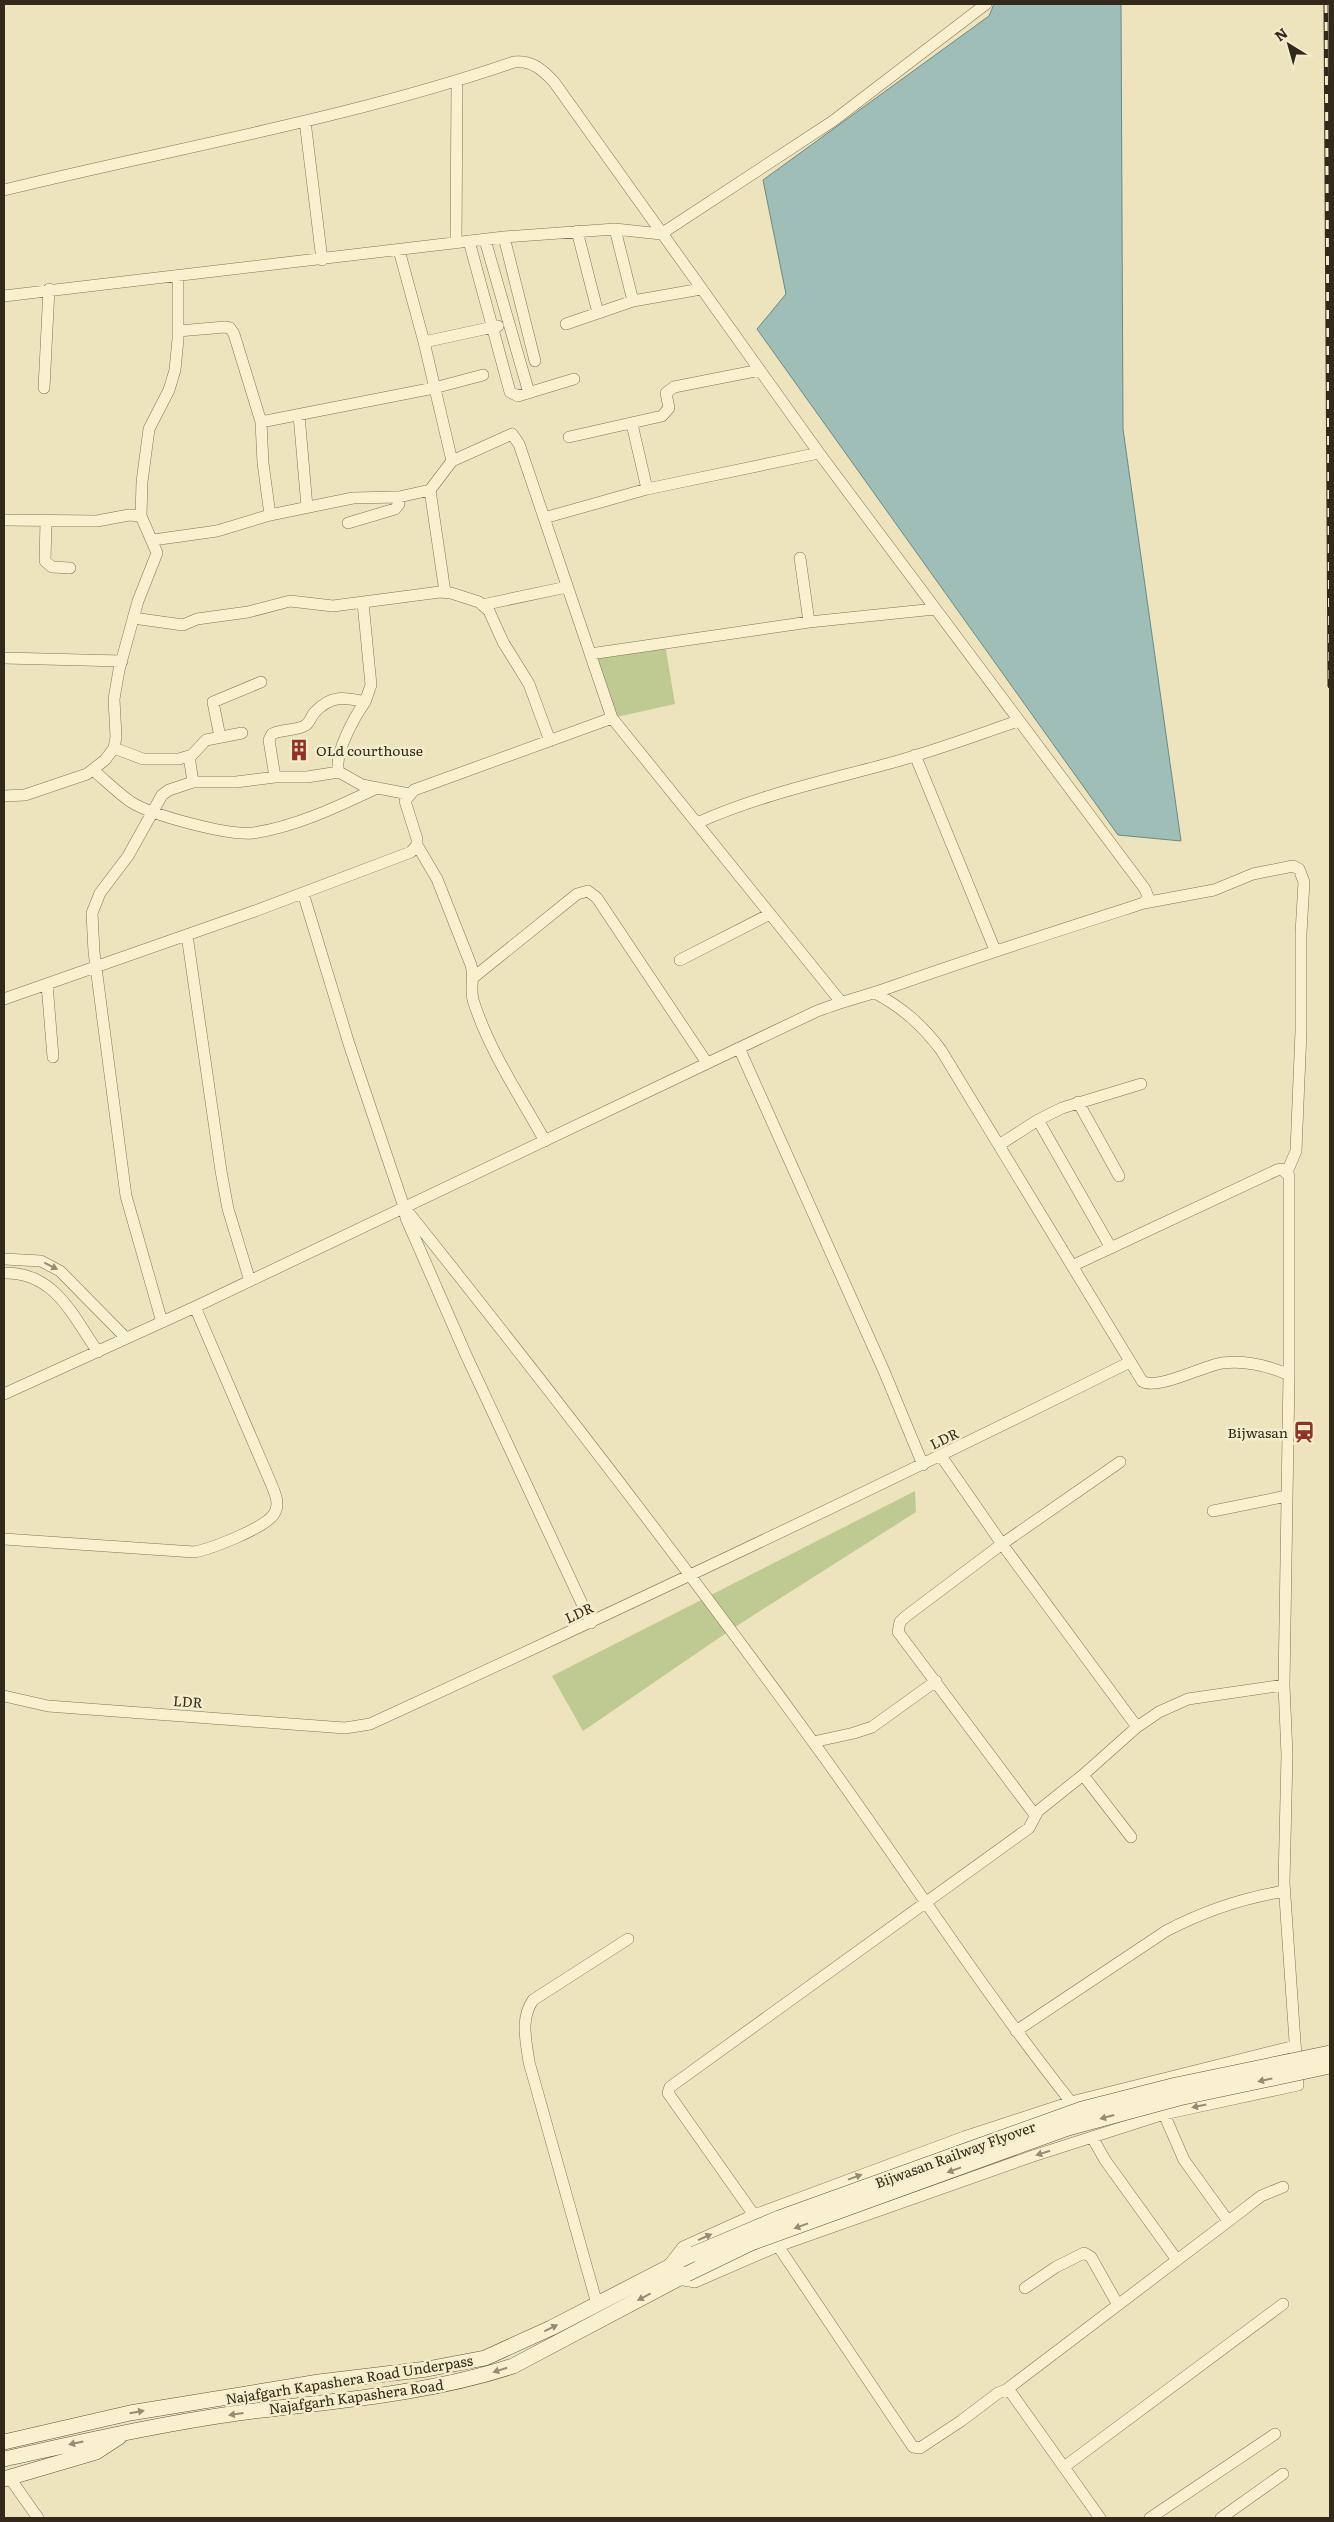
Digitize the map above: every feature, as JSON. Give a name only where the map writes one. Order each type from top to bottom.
[{"type":"main road","name":"Bijwasan Railway Flyover","points":[[597,2304],[694,2254],[779,2218],[1082,2109],[1176,2085],[1330,2052]]},
{"type":"main road","name":"Bijwasan Railway Flyover","points":[[683,2276],[751,2243],[1068,2128],[1179,2098],[1330,2066]]},
{"type":"main road","name":"Najafgarh Kapashera Road","points":[[4,2459],[126,2432],[223,2416],[430,2387],[513,2366],[683,2276]]},
{"type":"main road","name":"Najafgarh Kapashera Road Underpass","points":[[4,2442],[130,2413],[319,2382],[462,2364],[486,2358],[597,2304]]},
{"type":"main road","points":[[572,2316],[579,2331]]},
{"type":"main road","points":[[6,2478],[96,2452],[126,2432]]},
{"type":"street","points":[[4,296],[49,289],[322,260],[504,237],[615,229],[661,234],[833,121],[986,4]]},
{"type":"street","points":[[4,190],[305,121],[457,82],[514,62],[521,61],[536,66],[554,82],[818,453],[1145,889],[1148,896],[1144,903]]},
{"type":"street","points":[[456,243],[457,82]]},
{"type":"street","points":[[305,121],[322,260]]},
{"type":"street","points":[[615,229],[633,301]]},
{"type":"street","points":[[578,231],[598,313]]},
{"type":"street","points":[[504,237],[524,321],[536,361]]},
{"type":"street","points":[[485,240],[529,393]]},
{"type":"street","points":[[469,242],[510,392],[518,396],[574,379]]},
{"type":"street","points":[[399,250],[424,342],[452,461]]},
{"type":"street","points":[[4,796],[25,795],[93,770],[114,748],[116,737],[114,698],[122,660],[133,618],[155,559],[156,547],[141,516],[146,440],[175,370],[178,331],[178,276]]},
{"type":"street","points":[[44,388],[49,289]]},
{"type":"street","points":[[566,324],[633,301],[701,289]]},
{"type":"street","points":[[424,342],[524,321]]},
{"type":"street","points":[[178,331],[230,328],[236,340],[261,422],[263,463],[270,515]]},
{"type":"street","points":[[569,437],[632,424],[666,413],[669,408],[666,393],[674,387],[760,370]]},
{"type":"street","points":[[261,422],[434,388],[483,375]]},
{"type":"street","points":[[300,415],[307,507]]},
{"type":"street","points":[[632,424],[647,489]]},
{"type":"street","points":[[153,540],[217,531],[270,515],[353,498],[399,497],[430,490],[452,461],[512,434],[519,444],[612,718],[840,1002]]},
{"type":"street","points":[[544,518],[647,489],[818,453]]},
{"type":"street","points":[[430,490],[445,592]]},
{"type":"street","points":[[348,523],[395,509],[399,504],[399,497]]},
{"type":"street","points":[[4,520],[97,521],[130,515],[141,516]]},
{"type":"street","points":[[46,521],[45,561],[52,567],[70,568]]},
{"type":"street","points":[[800,558],[809,622]]},
{"type":"street","points":[[133,618],[183,625],[197,619],[248,612],[290,601],[333,606],[445,592],[482,605],[567,587]]},
{"type":"street","points":[[339,772],[338,760],[351,725],[365,702],[371,684],[363,603]]},
{"type":"street","points":[[482,605],[494,620],[503,642],[529,684],[550,741]]},
{"type":"street","points":[[590,654],[809,622],[935,609]]},
{"type":"street","points":[[4,658],[122,660]]},
{"type":"street","points":[[220,737],[213,702],[261,682]]},
{"type":"street","points":[[275,777],[268,740],[272,734],[309,723],[313,714],[331,699],[343,697],[365,702]]},
{"type":"street","points":[[162,1322],[126,1196],[94,952],[92,913],[95,904],[128,856],[150,812],[162,795],[169,790],[194,782],[236,782],[275,777],[299,778],[339,772],[362,785],[409,794],[612,718]]},
{"type":"street","points":[[697,823],[740,805],[795,787],[915,756],[1018,721]]},
{"type":"street","points":[[114,748],[143,759],[179,758],[189,756],[206,740],[242,733]]},
{"type":"street","points":[[189,756],[194,782]]},
{"type":"street","points":[[915,756],[995,950]]},
{"type":"street","points":[[93,770],[131,802],[150,812],[228,832],[252,833],[294,823],[375,789]]},
{"type":"street","points":[[409,794],[405,800],[406,809],[417,839],[417,846],[437,879],[471,965],[474,977],[472,1000],[484,1031],[545,1141]]},
{"type":"street","points":[[4,999],[303,893],[411,852],[417,846]]},
{"type":"street","points":[[4,1394],[195,1307],[707,1063],[840,1002],[875,993],[995,950],[1144,903],[1226,887],[1253,874],[1281,867],[1293,866],[1300,871],[1304,882],[1296,1151],[1287,1172],[1290,1183],[1290,1375],[1284,1685],[1287,1755],[1285,1891],[1298,2085],[1164,2114],[1092,2137],[778,2246],[695,2282],[683,2276]]},
{"type":"street","points":[[474,977],[577,894],[588,891],[597,898],[707,1063]]},
{"type":"street","points":[[303,893],[349,1044],[404,1207],[406,1218],[466,1355],[591,1623]]},
{"type":"street","points":[[680,960],[770,914]]},
{"type":"street","points":[[187,935],[226,1199],[250,1281]]},
{"type":"street","points":[[47,984],[53,1056]]},
{"type":"street","points":[[875,993],[898,1006],[918,1022],[933,1040],[1142,1381],[1146,1384],[1154,1384],[1209,1366],[1231,1362],[1273,1368],[1290,1375]]},
{"type":"street","points":[[739,1048],[884,1371],[923,1465]]},
{"type":"street","points":[[998,1145],[1038,1120],[1078,1102],[1141,1084]]},
{"type":"street","points":[[1078,1102],[1119,1176]]},
{"type":"street","points":[[1038,1120],[1111,1248]]},
{"type":"street","points":[[1072,1266],[1277,1170],[1282,1169],[1287,1172]]},
{"type":"street","points":[[404,1207],[573,1421],[689,1575],[813,1742],[1016,2031],[1071,2102]]},
{"type":"street","points":[[4,1259],[41,1261],[60,1270],[126,1338]]},
{"type":"street","points":[[4,1273],[30,1275],[46,1283],[57,1293],[98,1352]]},
{"type":"street","points":[[4,1539],[194,1552],[206,1550],[267,1522],[275,1514],[278,1504],[270,1481],[195,1307]]},
{"type":"street","name":"LDR","points":[[4,1696],[48,1706],[355,1727],[370,1724],[591,1623],[942,1456],[1130,1362]]},
{"type":"street","points":[[942,1456],[1002,1544],[1137,1727]]},
{"type":"street","points":[[1035,1815],[898,1632],[900,1622],[1002,1544],[1120,1462]]},
{"type":"street","points":[[1213,1511],[1287,1496]]},
{"type":"street","points":[[813,1742],[864,1731],[936,1681]]},
{"type":"street","points":[[754,2215],[668,2093],[669,2089],[1028,1828],[1033,1822],[1035,1815],[1137,1727],[1159,1712],[1188,1699],[1284,1685]]},
{"type":"street","points":[[1083,1775],[1131,1838]]},
{"type":"street","points":[[1016,2031],[1166,1931],[1217,1906],[1259,1895],[1285,1891]]},
{"type":"street","points":[[597,2304],[529,2062],[525,2020],[527,2008],[533,2000],[628,1938]]},
{"type":"street","points":[[668,2267],[683,2247],[754,2215],[964,2137],[1071,2102],[1295,2046]]},
{"type":"street","points":[[1164,2114],[1184,2160],[1228,2221]]},
{"type":"street","points":[[1092,2137],[1105,2160],[1178,2260]]},
{"type":"street","points":[[778,2246],[897,2426],[915,2449],[961,2421],[998,2393],[1006,2390],[1261,2196],[1283,2187]]},
{"type":"street","points":[[1025,2288],[1056,2267],[1084,2253],[1090,2257],[1118,2305]]},
{"type":"street","points":[[1064,2467],[1283,2304]]},
{"type":"street","points":[[1006,2390],[1012,2394],[1100,2518]]},
{"type":"street","points":[[1150,2518],[1275,2434]]},
{"type":"street","points":[[1221,2518],[1283,2474]]},
{"type":"street","points":[[6,2478],[38,2518]]},
{"type":"green space","points":[[665,644],[675,704],[612,718],[590,654]]},
{"type":"green space","points":[[915,1491],[916,1512],[735,1627],[583,1731],[552,1676]]},
{"type":"water","points":[[994,4],[1121,4],[1123,429],[1181,841],[1118,835],[757,329],[786,294],[763,180],[989,16]]},
{"type":"railway","points":[[1326,4],[1330,686]]},
{"type":"place","name":"OLd courthouse","points":[[299,750]]},
{"type":"place","name":"Bijwasan","points":[[1304,1432]]}]
